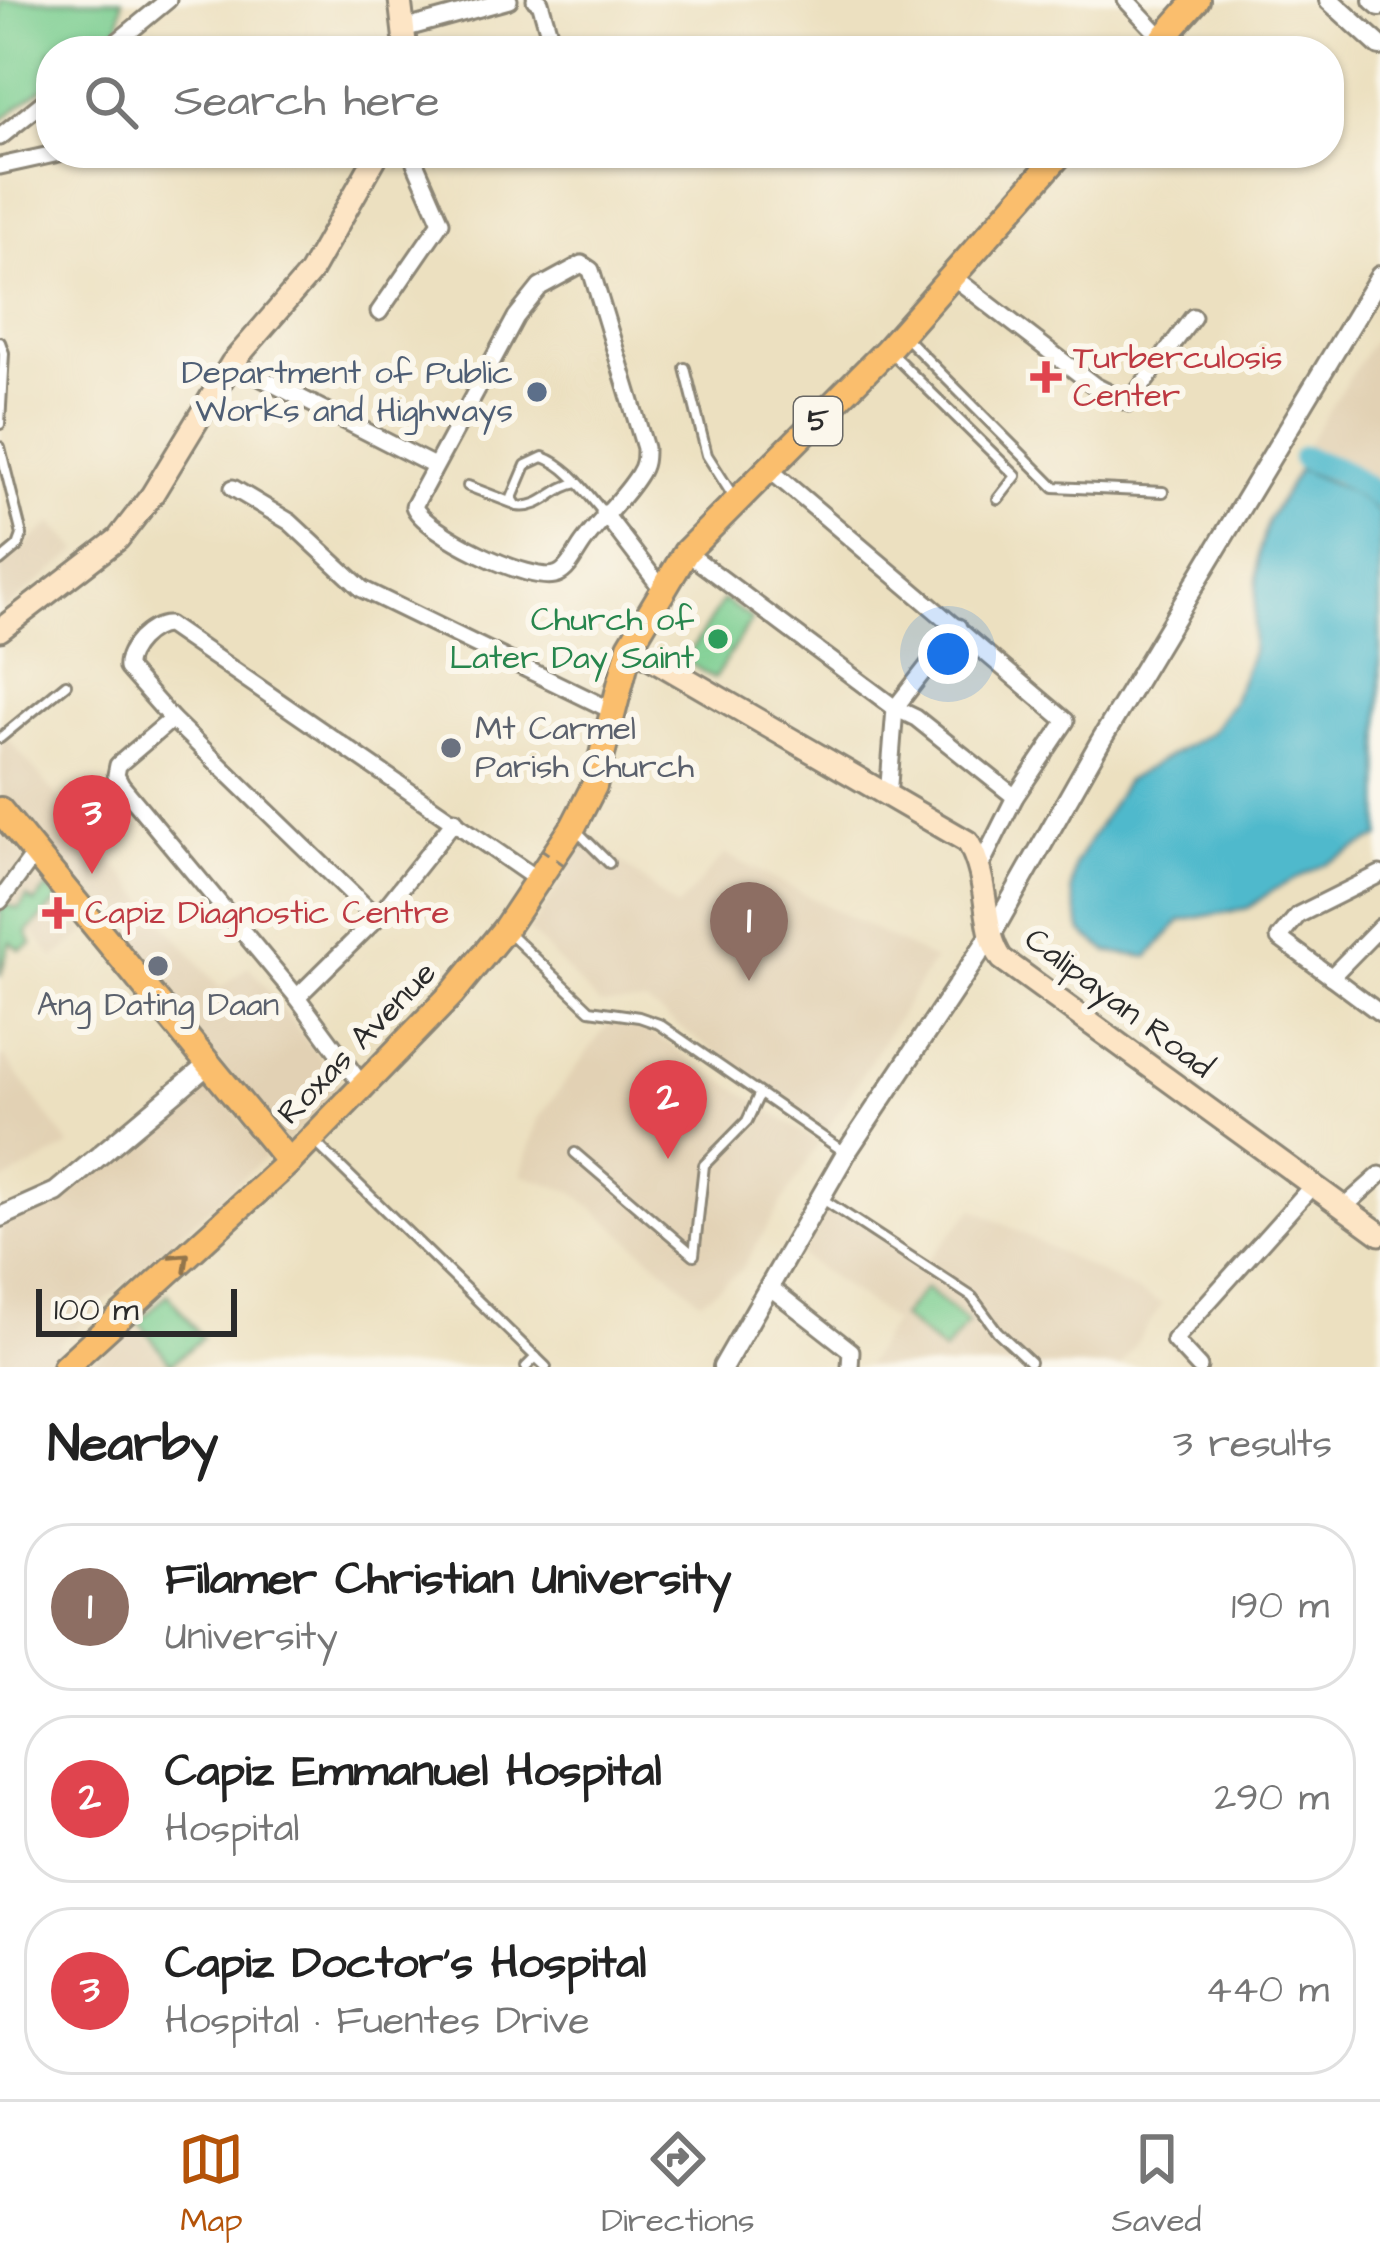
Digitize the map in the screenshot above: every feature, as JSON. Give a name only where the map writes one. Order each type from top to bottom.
[{"type":"main road","points":[[400,0],[404,36]]},
{"type":"main road","points":[[1166,36],[1197,0]]},
{"type":"main road","points":[[0,630],[118,539],[152,495],[232,363],[310,273],[370,168]]},
{"type":"main road","name":"Roxas Avenue","points":[[65,1367],[289,1162],[452,994],[505,929],[573,827],[594,786],[630,646],[686,553],[894,341],[1048,168]]},
{"type":"main road","points":[[630,646],[968,842],[981,865]]},
{"type":"main road","points":[[0,810],[289,1162]]},
{"type":"main road","name":"Calipayan Road","points":[[981,865],[991,935],[1002,959],[1380,1234]]},
{"type":"street","points":[[136,27],[139,0]]},
{"type":"street","points":[[125,36],[168,0]]},
{"type":"street","points":[[414,36],[508,0]]},
{"type":"street","points":[[536,0],[550,36]]},
{"type":"street","points":[[1126,0],[1152,36]]},
{"type":"street","points":[[1329,0],[1380,46]]},
{"type":"street","points":[[1373,0],[1380,6]]},
{"type":"street","points":[[0,137],[36,108]]},
{"type":"street","points":[[0,166],[36,158]]},
{"type":"street","points":[[379,312],[440,222],[417,168]]},
{"type":"street","points":[[582,264],[591,270],[645,448],[646,461],[638,477],[604,513],[563,572],[551,577],[512,569],[425,524],[414,506],[516,317],[540,287],[582,264]]},
{"type":"street","points":[[952,276],[1095,386],[1129,403],[1193,317]]},
{"type":"street","points":[[723,1367],[846,1154],[991,935],[1100,742],[1380,276]]},
{"type":"street","points":[[232,363],[434,466]]},
{"type":"street","points":[[770,470],[1066,721],[1015,797],[981,865]]},
{"type":"street","points":[[233,488],[290,522],[362,590],[615,712]]},
{"type":"street","points":[[604,513],[662,589]]},
{"type":"street","points":[[686,553],[916,718],[1015,797]]},
{"type":"street","points":[[377,918],[172,718],[125,661],[161,623],[538,880]]},
{"type":"street","points":[[887,797],[896,708],[958,627]]},
{"type":"street","points":[[172,718],[118,765],[116,775],[297,997],[364,1088]]},
{"type":"street","points":[[297,997],[377,918],[455,820]]},
{"type":"street","points":[[0,901],[36,852]]},
{"type":"street","points":[[1380,874],[1298,915],[1279,938],[1380,1013]]},
{"type":"street","points":[[1331,977],[1380,927]]},
{"type":"street","points":[[0,1216],[56,1192],[210,1064]]},
{"type":"street","points":[[1343,1208],[1380,1175]]},
{"type":"street","points":[[1199,1367],[1174,1340],[1312,1186]]},
{"type":"street","points":[[772,1289],[851,1352],[850,1367]]},
{"type":"lane","points":[[894,341],[1054,487],[1163,493]]},
{"type":"lane","points":[[894,341],[1016,476],[998,500]]},
{"type":"lane","points":[[0,342],[4,353],[0,424]]},
{"type":"lane","points":[[685,368],[706,455],[737,502]]},
{"type":"lane","points":[[0,447],[22,536],[18,547],[0,561]]},
{"type":"lane","points":[[514,504],[514,488],[536,457],[556,462],[604,513]]},
{"type":"lane","points":[[468,486],[514,504],[536,506],[568,484],[578,484]]},
{"type":"lane","points":[[0,738],[66,684]]},
{"type":"lane","points":[[573,827],[609,863]]},
{"type":"lane","points":[[505,929],[590,1010],[659,1024],[846,1154]]},
{"type":"lane","points":[[575,1153],[694,1255],[704,1165],[747,1121],[759,1095]]},
{"type":"lane","points":[[312,1139],[545,1367]]},
{"type":"lane","points":[[823,1199],[972,1297],[997,1331],[1030,1362]]},
{"type":"lane","points":[[526,1367],[536,1358]]},
{"type":"path","points":[[541,849],[567,867]]},
{"type":"shaded area","points":[[1380,330],[1380,485],[1354,470],[1301,454]]},
{"type":"shaded area","points":[[52,523],[79,550],[0,613],[0,567]]},
{"type":"shaded area","points":[[0,729],[220,988],[249,966],[344,1087],[285,1144],[0,799]]},
{"type":"shaded area","points":[[0,828],[86,932],[54,958],[0,892]]},
{"type":"shaded area","points":[[586,832],[677,908],[725,854],[934,960],[826,1132],[646,1003],[600,1005],[529,931]]},
{"type":"shaded area","points":[[611,1020],[642,1027],[819,1143],[741,1270],[701,1301],[574,1192],[521,1175],[538,1119]]},
{"type":"shaded area","points":[[4,1056],[70,1146],[0,1183],[0,1057]]},
{"type":"shaded area","points":[[204,1075],[269,1154],[58,1344],[61,1349],[40,1367],[0,1367],[0,1222],[55,1203]]},
{"type":"shaded area","points":[[831,1200],[924,1263],[974,1209],[1162,1304],[1120,1367],[865,1367],[893,1321],[799,1254]]},
{"type":"shaded area","points":[[135,1325],[170,1367],[83,1367]]},
{"type":"green space","points":[[0,0],[122,0],[119,26],[107,36],[36,36],[36,93],[0,121]]},
{"type":"green space","name":"Church of Later Day Saint","points":[[723,600],[752,619],[714,679],[685,660]]},
{"type":"green space","points":[[48,886],[59,900],[27,932],[32,944],[20,950],[10,942],[0,977],[1,903],[19,909],[27,897],[35,903]]},
{"type":"green space","points":[[925,1288],[968,1323],[944,1352],[901,1317]]},
{"type":"green space","points":[[168,1294],[202,1338],[171,1364],[139,1322]]},
{"type":"water","points":[[1299,469],[1349,490],[1380,513],[1380,837],[1273,890],[1248,908],[1180,921],[1148,957],[1108,952],[1082,932],[1071,891],[1075,864],[1126,781],[1212,731],[1233,701],[1252,652],[1259,552],[1268,520]]},
{"type":"waterway","points":[[1304,458],[1341,471],[1380,497]]},
{"type":"place","name":"Turberculosis Center","points":[[1046,377]]},
{"type":"place","name":"Department of Public Works and Highways","points":[[537,392]]},
{"type":"place","name":"Church of Later Day Saint","points":[[718,639]]},
{"type":"place","name":"Mt Carmel Parish Church","points":[[451,748]]},
{"type":"place","name":"Capiz Doctor's Hospital","points":[[92,874]]},
{"type":"place","name":"Capiz Diagnostic Centre","points":[[58,913]]},
{"type":"place","name":"Ang Dating Daan","points":[[158,966]]},
{"type":"place","name":"Filamer Christian University","points":[[749,981]]},
{"type":"place","name":"Capiz Emmanuel Hospital","points":[[668,1159]]}]
